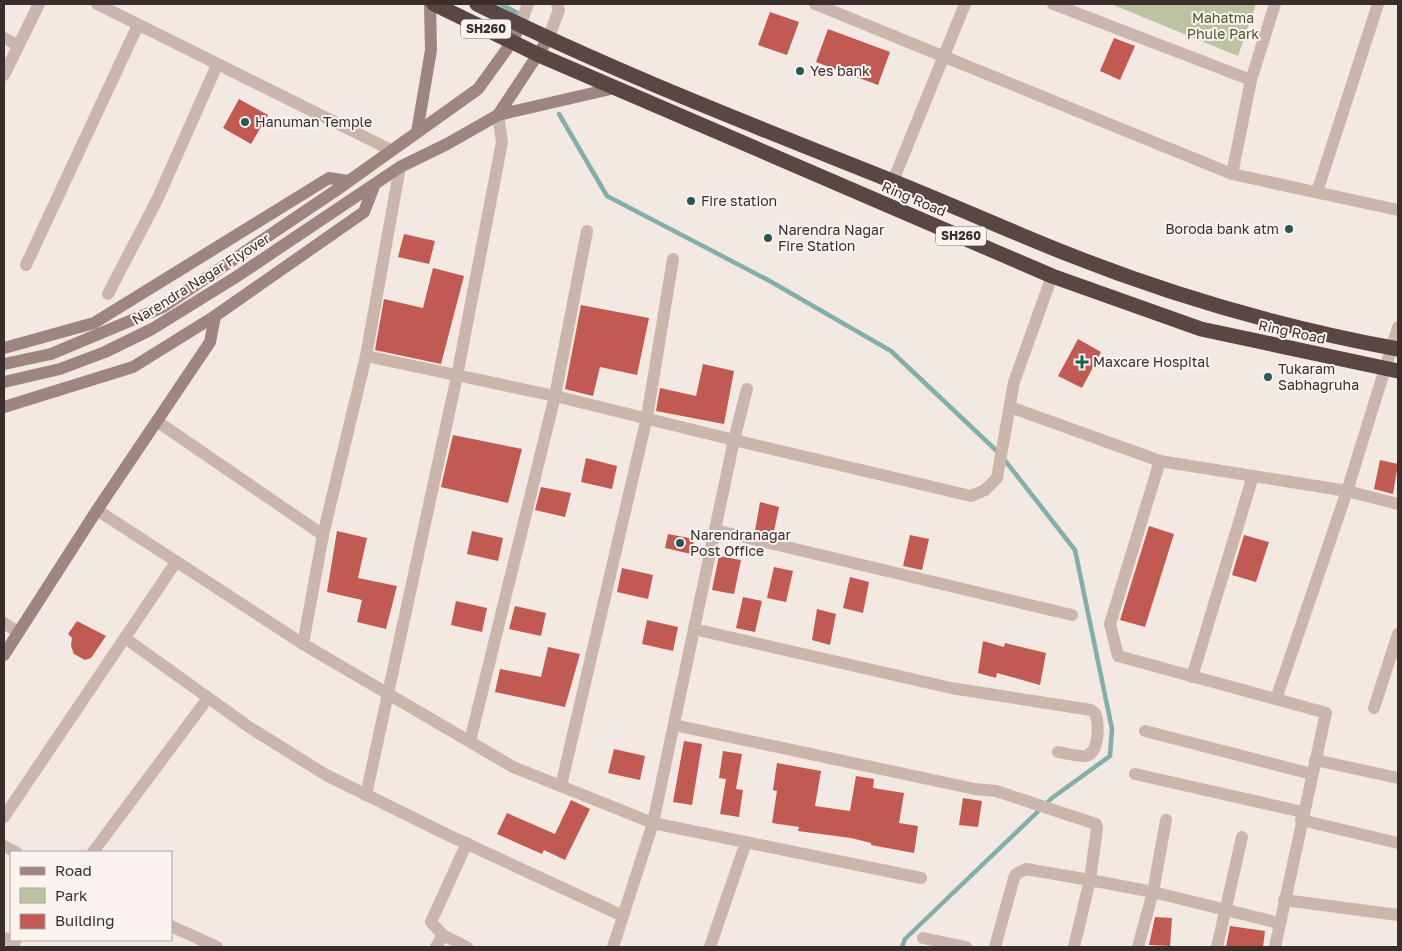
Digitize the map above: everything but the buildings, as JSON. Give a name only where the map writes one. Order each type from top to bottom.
[{"type":"highway","name":"Ring Road","points":[[434,4],[539,55],[1052,276],[1201,329],[1393,370]]},
{"type":"highway","name":"Ring Road","points":[[477,4],[548,40],[759,130],[892,181],[1066,254],[1201,301],[1284,325],[1395,349]]},
{"type":"main road","points":[[417,132],[432,50],[430,4]]},
{"type":"main road","name":"Narendra Nagar Flyover","points":[[4,364],[51,354],[163,307],[335,191],[478,90],[512,42],[520,25]]},
{"type":"main road","points":[[498,115],[548,40]]},
{"type":"main road","points":[[498,115],[616,88]]},
{"type":"main road","name":"Narendra Nagar Flyover","points":[[4,382],[60,369],[105,352],[152,329],[374,186],[400,167],[447,144],[498,115]]},
{"type":"main road","points":[[4,348],[94,323],[328,178],[348,181]]},
{"type":"main road","points":[[4,407],[133,367],[215,316],[364,212],[374,186]]},
{"type":"main road","points":[[4,654],[97,510],[158,422],[210,342],[215,316]]},
{"type":"street","points":[[4,75],[39,4]]},
{"type":"street","points":[[97,4],[391,150]]},
{"type":"street","points":[[520,25],[528,4]]},
{"type":"street","points":[[548,40],[559,10],[557,4]]},
{"type":"street","points":[[815,4],[1232,174],[1398,210]]},
{"type":"street","points":[[892,181],[965,4]]},
{"type":"street","points":[[1053,4],[1251,80]]},
{"type":"street","points":[[1232,174],[1251,80],[1275,4]]},
{"type":"street","points":[[1317,192],[1378,4]]},
{"type":"street","points":[[26,265],[138,25]]},
{"type":"street","points":[[4,38],[18,45]]},
{"type":"street","points":[[108,294],[157,200],[217,65]]},
{"type":"street","points":[[366,794],[457,376],[502,142],[498,115]]},
{"type":"street","points":[[303,644],[323,535],[366,356],[400,167]]},
{"type":"street","points":[[470,742],[555,396],[587,231]]},
{"type":"street","points":[[561,786],[647,417],[673,259]]},
{"type":"street","points":[[366,356],[647,417],[734,440],[971,496],[985,490],[997,478],[1005,444],[1014,382],[1052,276]]},
{"type":"street","points":[[1276,699],[1347,491],[1393,370],[1398,327]]},
{"type":"street","points":[[613,947],[653,823],[734,440],[747,389]]},
{"type":"street","points":[[1010,407],[1160,461],[1347,491],[1398,504]]},
{"type":"street","points":[[158,422],[323,535]]},
{"type":"street","points":[[1160,461],[1110,624],[1118,656],[1326,713],[1302,816],[1275,947]]},
{"type":"street","points":[[1192,677],[1253,476]]},
{"type":"street","points":[[97,510],[303,644],[513,767],[653,823],[920,878]]},
{"type":"street","points":[[715,530],[1072,615]]},
{"type":"street","points":[[4,817],[176,562]]},
{"type":"street","points":[[4,623],[18,632]]},
{"type":"street","points":[[694,630],[951,688],[1091,710],[1095,713],[1098,732],[1095,745],[1090,753],[1083,756],[1058,752]]},
{"type":"street","points":[[1374,708],[1398,634]]},
{"type":"street","points":[[125,638],[248,727],[326,775],[623,916]]},
{"type":"street","points":[[94,851],[208,698]]},
{"type":"street","points":[[674,725],[975,789],[996,790],[1090,821],[1098,828],[1090,880],[1074,947]]},
{"type":"street","points":[[1145,731],[1312,774]]},
{"type":"street","points":[[1315,760],[1398,778]]},
{"type":"street","points":[[1135,774],[1302,816],[1398,843]]},
{"type":"street","points":[[1138,947],[1153,892],[1166,820]]},
{"type":"street","points":[[1217,947],[1242,837]]},
{"type":"street","points":[[710,947],[746,842]]},
{"type":"street","points":[[466,843],[431,922],[443,935],[467,947]]},
{"type":"street","points":[[995,947],[1014,878],[1026,869],[1153,892],[1279,924]]},
{"type":"street","points":[[1284,900],[1398,915]]},
{"type":"street","points":[[172,926],[217,947]]},
{"type":"street","points":[[436,947],[443,935]]},
{"type":"street","points":[[923,938],[966,947]]},
{"type":"green space","name":"Mahatma Phule Park","points":[[1111,4],[1256,4],[1238,56]]},
{"type":"waterway","points":[[501,4],[521,15]]},
{"type":"waterway","points":[[559,114],[607,196],[768,280],[891,351],[1000,454],[1075,550],[1112,729],[1110,756],[1052,798],[905,939],[902,947]]},
{"type":"place","name":"Yes bank","points":[[800,71]]},
{"type":"place","name":"Hanuman Temple","points":[[245,122]]},
{"type":"place","name":"Fire station","points":[[691,201]]},
{"type":"place","name":"Boroda bank atm","points":[[1289,229]]},
{"type":"place","name":"Narendra Nagar Fire Station","points":[[768,238]]},
{"type":"place","name":"Maxcare Hospital","points":[[1082,362]]},
{"type":"place","name":"Tukaram Sabhagruha","points":[[1268,377]]},
{"type":"place","name":"Narendranagar Post Office","points":[[680,543]]}]
